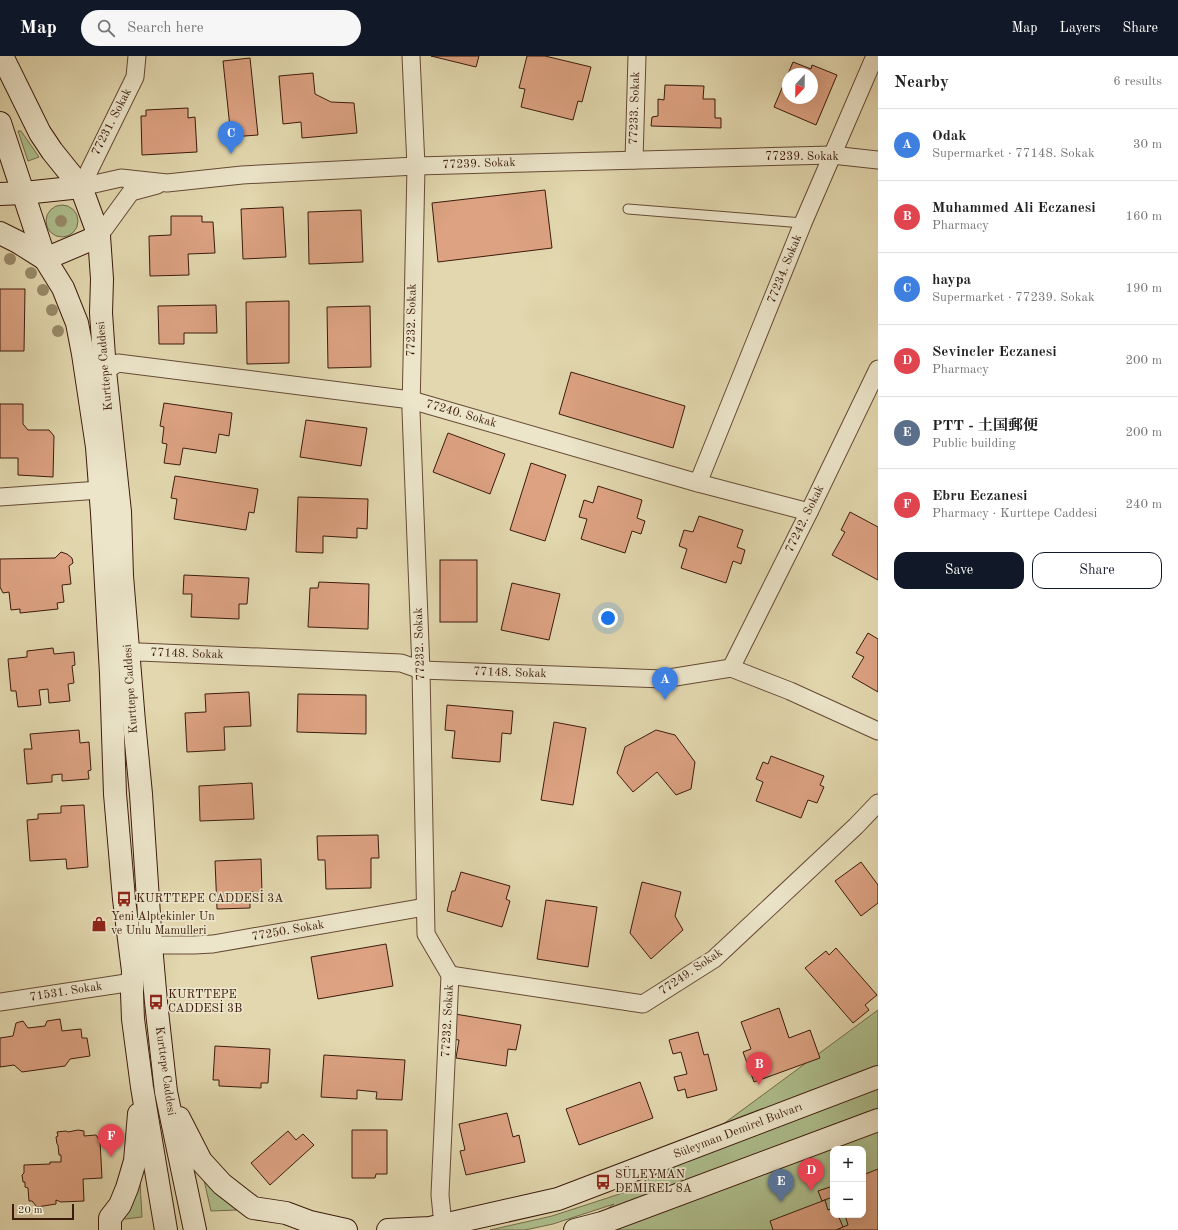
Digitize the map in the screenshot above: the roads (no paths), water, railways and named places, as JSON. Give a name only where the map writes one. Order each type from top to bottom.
[{"type":"main road","points":[[2,56],[40,133],[81,187]]},
{"type":"main road","points":[[0,123],[45,259]]},
{"type":"main road","points":[[0,194],[81,187]]},
{"type":"main road","name":"Kurttepe Caddesi","points":[[81,187],[99,236],[102,279],[100,313],[120,512],[122,576],[141,802],[151,945],[166,1092],[195,1230]]},
{"type":"main road","points":[[0,233],[18,242],[45,259]]},
{"type":"main road","points":[[45,259],[99,236]]},
{"type":"main road","name":"Kurttepe Caddesi","points":[[45,259],[63,288],[77,323],[97,448],[110,667],[115,794],[124,899],[133,971],[133,1019],[142,1087],[166,1230]]},
{"type":"main road","name":"Süleyman Demirel Bulvarı","points":[[388,1230],[430,1228],[558,1199],[878,1077]]},
{"type":"main road","points":[[110,1230],[110,1218],[120,1205],[128,1188],[135,1161],[142,1087]]},
{"type":"main road","points":[[166,1092],[201,1161],[222,1184],[236,1196],[253,1208],[286,1213],[310,1222],[346,1230]]},
{"type":"main road","points":[[584,1229],[878,1120]]},
{"type":"street","name":"77231. Sokak","points":[[81,187],[135,77],[137,56]]},
{"type":"street","name":"77232. Sokak","points":[[411,56],[416,166],[411,400],[421,670],[426,934],[450,975],[440,1195],[443,1225]]},
{"type":"street","name":"77233. Sokak","points":[[634,160],[636,56]]},
{"type":"street","name":"77234. Sokak","points":[[698,483],[803,223],[874,56]]},
{"type":"street","name":"77239. Sokak","points":[[81,187],[121,178],[166,183],[242,175],[416,166],[832,155],[878,160]]},
{"type":"street","points":[[99,236],[131,192],[166,183]]},
{"type":"street","name":"77240. Sokak","points":[[105,371],[118,363],[411,400],[698,483],[809,512]]},
{"type":"street","name":"77242. Sokak","points":[[731,668],[878,370]]},
{"type":"street","points":[[0,497],[100,490]]},
{"type":"street","name":"77148. Sokak","points":[[129,653],[140,652],[403,663],[421,670],[663,679],[731,668]]},
{"type":"street","points":[[731,668],[790,691],[878,731]]},
{"type":"street","name":"77249. Sokak","points":[[450,975],[642,1004],[714,959],[856,826],[878,803]]},
{"type":"street","name":"77250. Sokak","points":[[151,945],[213,944],[425,907]]},
{"type":"street","name":"71531. Sokak","points":[[0,1002],[132,982]]},
{"type":"lane","points":[[628,209],[803,223]]},
{"type":"place","name":"haypa","points":[[231,154]]},
{"type":"place","name":"Odak","points":[[665,700]]},
{"type":"place","name":"KURTTEPE CADDESİ 3A","points":[[124,899]]},
{"type":"place","name":"Yeni Alptekinler Un ve Unlu Mamulleri","points":[[99,924]]},
{"type":"place","name":"KURTTEPE CADDESİ 3B","points":[[156,1002]]},
{"type":"place","name":"Muhammed Ali Eczanesi","points":[[759,1085]]},
{"type":"place","name":"Ebru Eczanesi","points":[[111,1157]]},
{"type":"place","name":"SÜLEYMAN DEMİREL 8A","points":[[603,1182]]},
{"type":"place","name":"Sevincler Eczanesi","points":[[811,1191]]},
{"type":"place","name":"PTT - 土国郵便","points":[[781,1202]]}]
